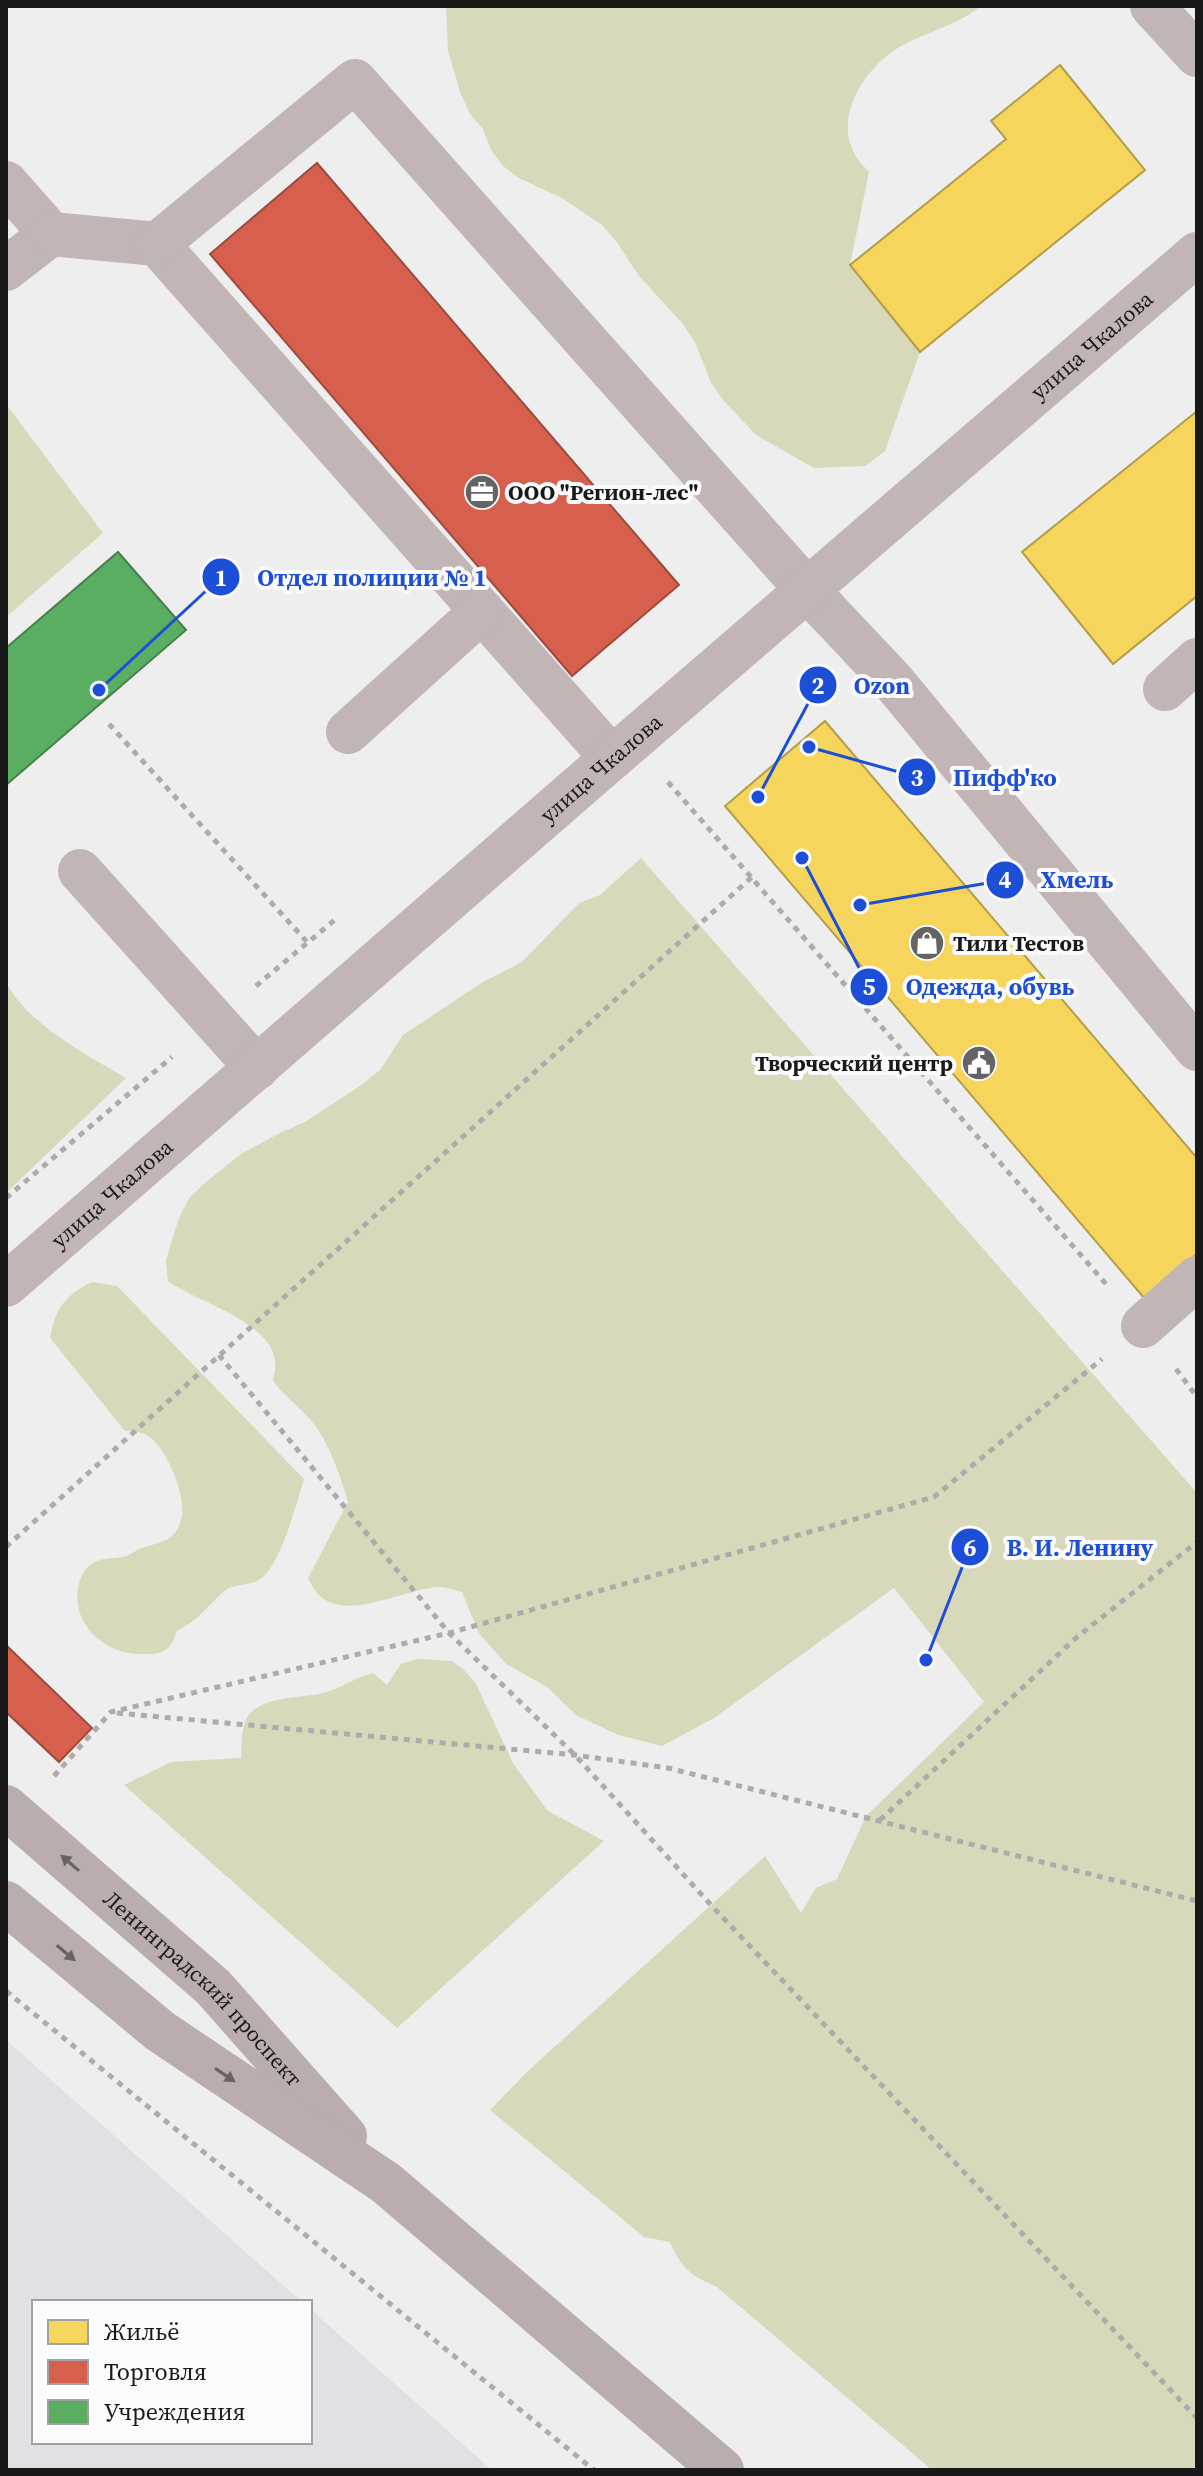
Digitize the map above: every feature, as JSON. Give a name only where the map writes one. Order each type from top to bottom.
[{"type":"main road","name":"Ленинградский проспект","points":[[6,1807],[213,1987],[386,2183]]},
{"type":"main road","name":"Ленинградский проспект","points":[[6,1903],[160,2031],[386,2183],[722,2470]]},
{"type":"street","points":[[1152,6],[1197,55]]},
{"type":"street","points":[[157,244],[355,81],[808,591],[892,680],[1197,1049]]},
{"type":"street","points":[[6,183],[51,234],[157,244],[482,611],[622,750]]},
{"type":"street","points":[[6,269],[51,234]]},
{"type":"street","name":"улица Чкалова","points":[[6,1285],[1197,254]]},
{"type":"street","points":[[348,732],[482,611]]},
{"type":"street","points":[[1165,689],[1197,660]]},
{"type":"street","points":[[80,871],[257,1068]]},
{"type":"street","points":[[1143,1326],[1197,1278]]},
{"type":"path","points":[[109,724],[308,943]]},
{"type":"path","points":[[54,1776],[111,1712],[449,1633],[934,1497],[1143,1326],[752,877],[622,750]]},
{"type":"path","points":[[6,1547],[752,877]]},
{"type":"path","points":[[219,1355],[449,1633],[575,1755],[711,1905],[1197,2418]]},
{"type":"path","points":[[880,1820],[1077,1637],[1197,1542]]},
{"type":"path","points":[[111,1712],[575,1755],[668,1768],[1197,1901]]},
{"type":"path","points":[[6,1991],[594,2470]]},
{"type":"shaded area","points":[[6,2040],[300,2300],[32,2300],[32,2444],[312,2444],[312,2311],[492,2470],[6,2470]]},
{"type":"green space","points":[[446,6],[981,6],[963,18],[890,53],[867,77],[851,106],[849,138],[855,156],[869,172],[850,265],[920,352],[885,451],[865,466],[814,468],[756,435],[711,383],[695,342],[683,324],[639,276],[602,225],[562,198],[519,178],[503,166],[491,150],[483,129],[470,114],[460,92],[448,51]]},
{"type":"green space","points":[[6,404],[103,533],[6,617]]},
{"type":"green space","points":[[641,858],[1197,1493],[1197,2470],[932,2470],[717,2287],[688,2270],[670,2242],[644,2237],[490,2110],[529,2070],[765,1856],[801,1913],[816,1888],[837,1879],[866,1816],[984,1702],[894,1588],[714,1718],[662,1746],[618,1735],[576,1715],[547,1687],[506,1664],[479,1633],[462,1592],[438,1587],[359,1605],[330,1602],[318,1594],[308,1578],[348,1502],[331,1453],[311,1421],[273,1381],[275,1362],[271,1348],[261,1335],[231,1314],[168,1281],[166,1260],[179,1218],[189,1198],[206,1182],[241,1154],[305,1122],[360,1086],[380,1070],[403,1035],[481,983],[522,962],[579,903],[600,895]]},
{"type":"green space","points":[[6,982],[43,1025],[76,1049],[126,1078],[6,1193]]},
{"type":"green space","points":[[92,1282],[117,1286],[304,1479],[287,1534],[267,1573],[255,1582],[224,1591],[196,1618],[177,1631],[169,1647],[156,1654],[127,1653],[103,1643],[80,1614],[78,1588],[85,1570],[101,1560],[125,1556],[168,1539],[177,1530],[182,1508],[177,1482],[157,1444],[146,1435],[125,1431],[50,1338],[63,1304],[74,1292]]},
{"type":"green space","points":[[417,1659],[452,1661],[465,1671],[476,1684],[514,1765],[548,1811],[604,1841],[397,2028],[124,1785],[171,1762],[241,1758],[244,1726],[257,1708],[279,1700],[327,1692],[373,1673],[387,1685],[401,1664]]},
{"type":"building: Жильё","points":[[1060,65],[1145,170],[920,352],[850,265],[1006,139],[991,121]]},
{"type":"building: Жильё","points":[[1197,411],[1197,596],[1113,664],[1022,552]]},
{"type":"building: Жильё","points":[[825,721],[1197,1158],[1197,1254],[1145,1299],[725,806]]},
{"type":"building: Торговля","points":[[317,163],[679,585],[572,676],[210,254]]},
{"type":"building: Торговля","points":[[6,1645],[92,1728],[59,1762],[6,1712]]},
{"type":"building: Учреждения","points":[[118,552],[186,630],[6,785],[6,648]]},
{"type":"place","name":"ООО \"Регион-лес\"","points":[[482,492]]},
{"type":"place","name":"Отдел полиции № 1","points":[[99,690]]},
{"type":"place","name":"Пифф'ко","points":[[809,747]]},
{"type":"place","name":"Ozon","points":[[758,797]]},
{"type":"place","name":"Одежда, обувь","points":[[802,858]]},
{"type":"place","name":"Хмель","points":[[860,905]]},
{"type":"place","name":"Тили Тестов","points":[[927,943]]},
{"type":"place","name":"Творческий центр","points":[[979,1063]]},
{"type":"place","name":"В. И. Ленину","points":[[926,1660]]}]
